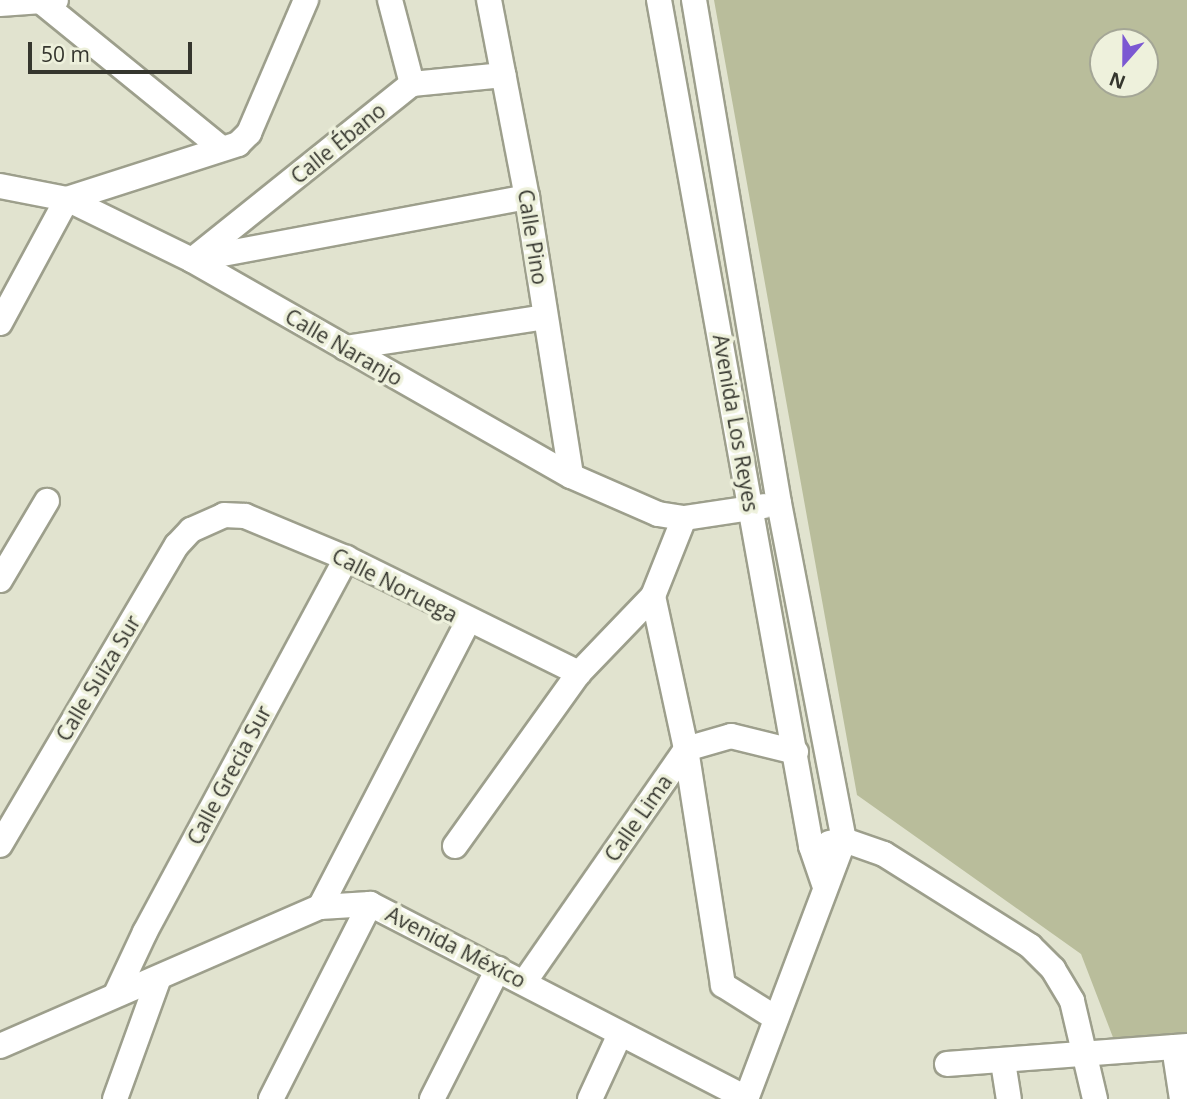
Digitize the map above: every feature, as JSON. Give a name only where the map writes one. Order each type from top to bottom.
[{"type":"street","points":[[0,323],[67,199],[238,144],[249,133],[306,0]]},
{"type":"street","points":[[390,0],[412,84],[503,75]]},
{"type":"street","name":"Calle Pino","points":[[489,0],[527,197],[571,476]]},
{"type":"street","name":"Avenida Los Reyes","points":[[659,0],[811,846],[824,884]]},
{"type":"street","name":"Avenida Los Reyes","points":[[694,0],[779,503],[844,840]]},
{"type":"street","points":[[0,4],[50,2],[221,148]]},
{"type":"street","name":"Calle Ébano","points":[[192,260],[412,84]]},
{"type":"street","name":"Calle Naranjo","points":[[0,186],[67,199],[192,260],[571,476],[658,514],[684,518]]},
{"type":"street","points":[[192,260],[527,197]]},
{"type":"street","points":[[345,348],[545,317]]},
{"type":"street","points":[[0,580],[47,501]]},
{"type":"street","points":[[455,846],[579,673],[653,596],[684,518],[779,503]]},
{"type":"street","name":"Calle Noruega","points":[[207,520],[245,516],[346,558],[468,622],[579,673]]},
{"type":"street","name":"Calle Suiza Sur","points":[[0,845],[177,545],[207,520]]},
{"type":"street","name":"Calle Grecia Sur","points":[[116,994],[145,932],[346,558]]},
{"type":"street","points":[[653,596],[686,749],[723,985],[774,1017]]},
{"type":"street","points":[[320,907],[468,622]]},
{"type":"street","points":[[686,749],[731,736],[796,752]]},
{"type":"street","name":"Calle Lima","points":[[525,981],[686,749]]},
{"type":"street","points":[[747,1099],[774,1017],[824,884],[844,840]]},
{"type":"street","points":[[811,846],[844,840],[916,872],[1030,946],[1053,969],[1072,1001],[1095,1099]]},
{"type":"street","points":[[271,1099],[370,904]]},
{"type":"street","name":"Avenida México","points":[[0,1046],[116,994],[158,980],[320,907],[370,904],[525,981],[620,1034],[747,1099]]},
{"type":"street","points":[[432,1099],[498,968]]},
{"type":"street","points":[[115,1099],[158,980]]},
{"type":"street","points":[[590,1099],[620,1034]]},
{"type":"street","points":[[947,1064],[1181,1047],[1182,1099]]},
{"type":"street","points":[[1003,1062],[1009,1099]]},
{"type":"green space","points":[[714,0],[1187,0],[1187,1034],[1114,1040],[1081,954],[857,795]]}]
